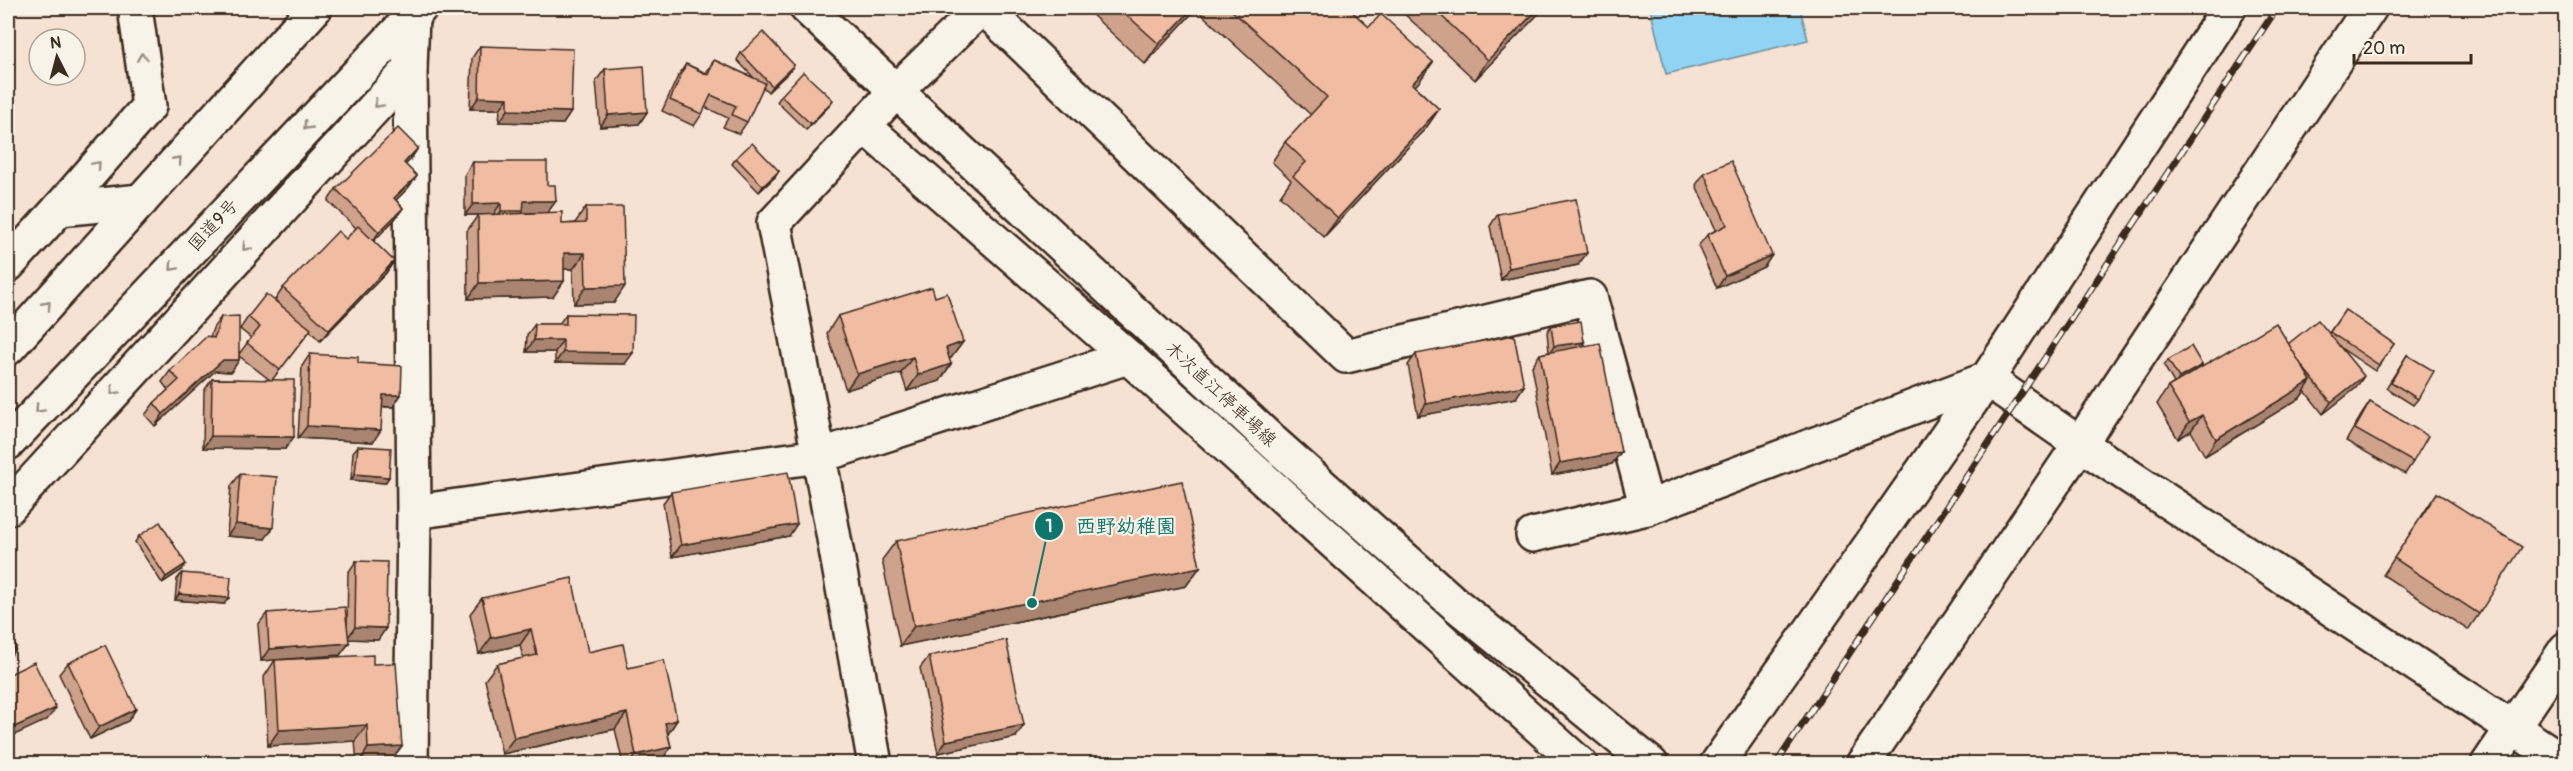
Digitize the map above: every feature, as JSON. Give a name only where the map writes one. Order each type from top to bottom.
[{"type":"main road","points":[[8,265],[59,210],[149,105],[135,8]]},
{"type":"main road","points":[[8,348],[315,8]]},
{"type":"main road","name":"木次直江停車場線","points":[[807,8],[1273,442],[1454,603],[1651,764]]},
{"type":"main road","points":[[875,764],[774,223],[895,92],[983,8],[1346,356],[1590,297],[1647,508]]},
{"type":"main road","points":[[1717,764],[1987,379],[2229,8]]},
{"type":"main road","points":[[1863,764],[2080,444],[2370,8]]},
{"type":"main road","points":[[411,764],[414,512],[410,69],[416,12]]},
{"type":"main road","name":"国道9号","points":[[8,443],[416,12]]},
{"type":"main road","points":[[8,508],[410,69]]},
{"type":"main road","points":[[864,126],[1128,357],[1580,764]]},
{"type":"main road","points":[[59,210],[141,201]]},
{"type":"main road","points":[[414,512],[819,456],[1128,357]]},
{"type":"main road","points":[[1533,535],[1647,508],[1987,379]]},
{"type":"main road","points":[[1987,379],[2080,444],[2565,763]]},
{"type":"main road","points":[[2488,764],[2565,648]]},
{"type":"water","points":[[1650,8],[1800,8],[1808,40],[1666,74]]},
{"type":"building","points":[[1119,8],[1193,8],[1159,44]]},
{"type":"building","points":[[1229,8],[1348,8],[1369,27],[1381,14],[1433,62],[1412,84],[1439,109],[1338,218],[1293,176],[1306,162],[1285,142],[1327,97]]},
{"type":"building","points":[[1433,8],[1539,8],[1488,60]]},
{"type":"building","points":[[763,32],[794,65],[772,86],[741,53]]},
{"type":"building","points":[[480,46],[573,49],[571,112],[508,110],[508,98],[479,97]]},
{"type":"building","points":[[714,60],[765,83],[747,122],[732,115],[736,106],[711,95],[702,114],[670,100],[686,64],[708,75]]},
{"type":"building","points":[[644,66],[647,112],[608,115],[605,69]]},
{"type":"building","points":[[803,72],[833,100],[811,124],[781,96]]},
{"type":"building","points":[[398,128],[418,148],[404,163],[417,176],[394,198],[403,208],[379,232],[336,189]]},
{"type":"building","points":[[752,143],[779,171],[763,186],[736,158]]},
{"type":"building","points":[[1731,161],[1772,255],[1725,276],[1707,235],[1727,225],[1704,173]]},
{"type":"building","points":[[473,162],[547,162],[547,185],[555,185],[556,201],[524,201],[523,211],[501,211],[501,203],[473,204]]},
{"type":"building","points":[[1576,199],[1587,253],[1509,268],[1498,214]]},
{"type":"building","points":[[586,207],[623,207],[625,286],[586,287],[585,253],[564,253],[564,281],[479,283],[478,215],[562,212],[562,224],[586,223]]},
{"type":"building","points":[[358,226],[394,261],[329,330],[283,288],[338,231],[346,239]]},
{"type":"building","points":[[932,287],[935,297],[947,293],[963,342],[946,348],[951,364],[918,375],[913,357],[857,374],[838,316]]},
{"type":"building","points":[[266,294],[311,329],[280,370],[247,343],[260,327],[248,317]]},
{"type":"building","points":[[2345,310],[2394,344],[2379,365],[2330,332]]},
{"type":"building","points":[[566,314],[634,315],[633,353],[563,352],[563,340],[534,340],[535,324],[566,324]]},
{"type":"building","points":[[239,316],[239,360],[223,360],[163,414],[154,403],[179,380],[170,371],[207,336],[214,338],[221,317]]},
{"type":"building","points":[[2318,320],[2364,376],[2331,402],[2301,365],[2288,344]]},
{"type":"building","points":[[1581,321],[1584,342],[1554,346],[1551,326]]},
{"type":"building","points":[[2276,323],[2311,381],[2216,439],[2202,415],[2189,422],[2168,387]]},
{"type":"building","points":[[1514,335],[1524,386],[1426,404],[1416,354]]},
{"type":"building","points":[[1600,343],[1621,452],[1560,463],[1540,354]]},
{"type":"building","points":[[2191,346],[2202,365],[2179,378],[2168,360]]},
{"type":"building","points":[[310,354],[358,357],[358,363],[402,366],[401,395],[383,395],[381,430],[307,426]]},
{"type":"building","points":[[2407,355],[2434,371],[2418,399],[2391,382]]},
{"type":"building","points":[[212,379],[294,380],[294,437],[211,436]]},
{"type":"building","points":[[2370,402],[2428,436],[2413,462],[2355,429]]},
{"type":"building","points":[[358,446],[391,448],[389,477],[355,474]]},
{"type":"building","points":[[788,472],[797,524],[681,545],[671,492]]},
{"type":"building","points":[[240,474],[277,477],[273,528],[236,524]]},
{"type":"building","points":[[1182,481],[1200,567],[914,626],[896,541]]},
{"type":"building","points":[[2437,493],[2522,547],[2479,614],[2394,558]]},
{"type":"building","points":[[160,522],[186,564],[166,577],[139,536]]},
{"type":"building","points":[[356,561],[387,562],[386,628],[355,627]]},
{"type":"building","points":[[182,573],[231,577],[229,598],[179,594]]},
{"type":"building","points":[[572,578],[588,652],[623,644],[628,668],[664,660],[677,720],[665,723],[671,747],[636,755],[627,713],[514,738],[497,664],[537,655],[531,629],[491,638],[482,598]]},
{"type":"building","points":[[345,607],[349,643],[269,649],[267,613]]},
{"type":"building","points":[[8,628],[16,648],[8,652]]},
{"type":"building","points":[[1006,640],[1024,725],[946,741],[929,656]]},
{"type":"building","points":[[105,645],[136,709],[99,727],[68,663]]},
{"type":"building","points":[[373,655],[373,664],[396,663],[402,746],[368,748],[367,725],[279,730],[275,660]]},
{"type":"building","points":[[34,662],[56,708],[8,730],[8,675]]},
{"type":"building","points":[[136,758],[137,764],[104,764]]},
{"type":"railway","points":[[1776,764],[2277,8]]},
{"type":"place","name":"西野幼稚園","points":[[1032,603]]}]
